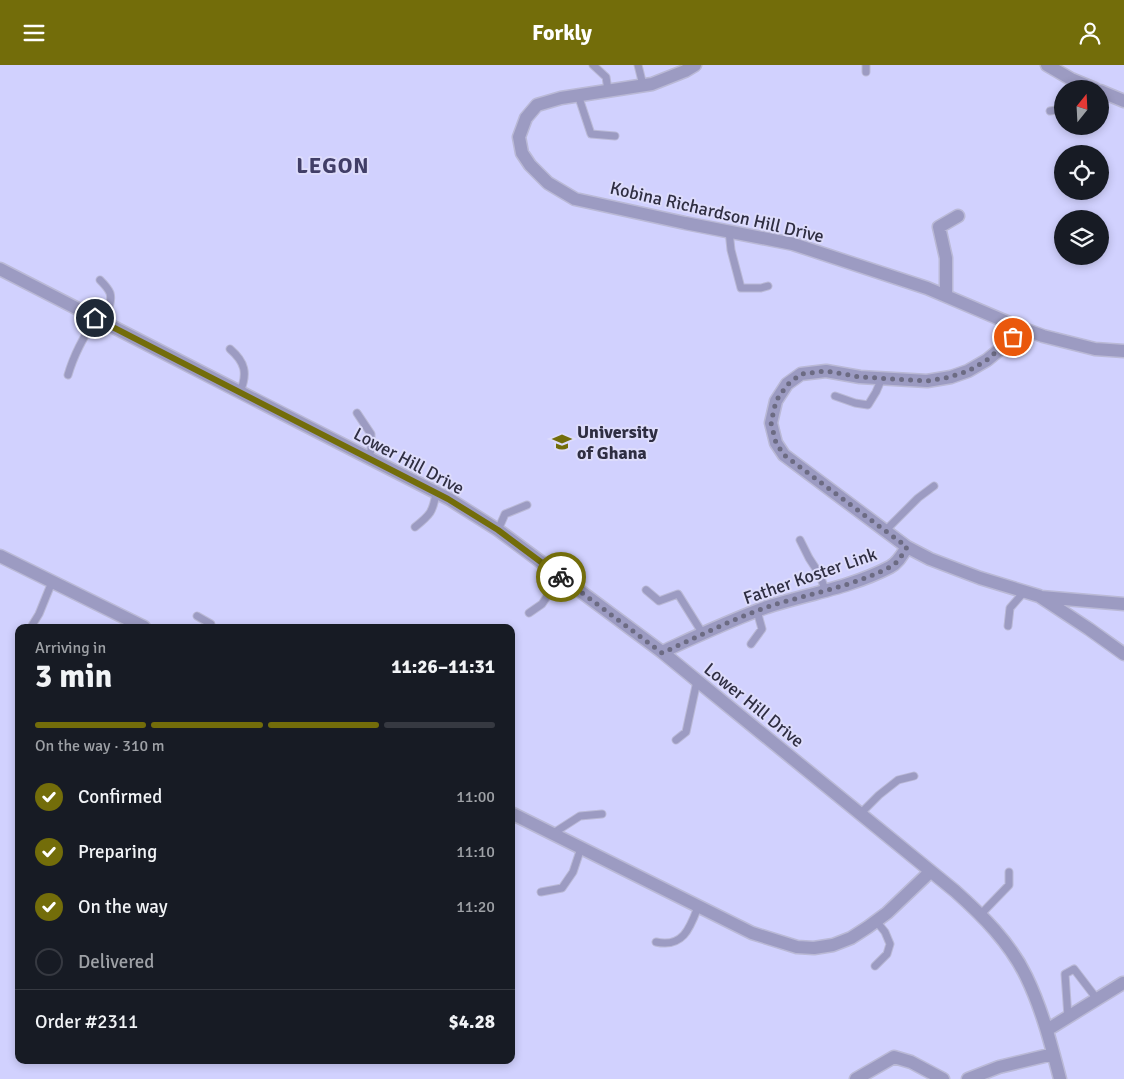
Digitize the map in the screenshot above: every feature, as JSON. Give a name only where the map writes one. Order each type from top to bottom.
[{"type":"street","name":"Kobina Richardson Hill Drive","points":[[695,65],[652,84],[561,97],[537,105],[526,119],[519,137],[522,153],[530,165],[548,183],[575,199],[793,243],[927,288],[1043,336],[1095,349],[1124,351]]},
{"type":"street","points":[[1047,65],[1073,80]]},
{"type":"street","points":[[1109,95],[1124,101]]},
{"type":"street","points":[[946,296],[946,258],[939,227],[958,217]]},
{"type":"street","name":"Lower Hill Drive","points":[[0,269],[436,493],[498,530],[662,653],[955,891],[980,914],[1005,944],[1026,976],[1047,1030],[1060,1079]]},
{"type":"street","points":[[1021,328],[987,360],[968,371],[950,377],[927,381],[860,377],[826,371],[801,374],[787,385],[776,401],[771,423],[776,443],[784,455],[907,547],[930,559],[1039,597],[1124,605]]},
{"type":"street","name":"Father Koster Link","points":[[662,653],[757,611],[869,577],[892,566],[900,559],[907,547]]},
{"type":"street","points":[[0,556],[138,624]]},
{"type":"street","points":[[1039,597],[1124,654]]},
{"type":"street","points":[[515,815],[752,933],[796,947],[814,948],[833,945],[851,938],[887,913],[930,871]]},
{"type":"street","points":[[1047,1030],[1123,983]]},
{"type":"street","points":[[968,1079],[999,1067],[1053,1054]]},
{"type":"street","points":[[856,1079],[894,1057],[911,1062],[943,1079]]},
{"type":"lane","points":[[593,65],[606,77],[608,90]]},
{"type":"lane","points":[[638,65],[644,85]]},
{"type":"lane","points":[[578,95],[591,134],[615,136]]},
{"type":"lane","points":[[1050,111],[1054,110]]},
{"type":"lane","points":[[729,231],[731,250],[741,288],[768,286]]},
{"type":"lane","points":[[68,375],[79,347],[95,318],[104,315],[108,310],[111,295],[100,280]]},
{"type":"lane","points":[[230,349],[242,361],[244,380],[240,392]]},
{"type":"lane","points":[[835,396],[868,405],[882,378]]},
{"type":"lane","points":[[357,413],[372,434],[371,450],[368,459]]},
{"type":"lane","points":[[885,531],[934,485]]},
{"type":"lane","points":[[415,527],[427,518],[434,507],[436,493]]},
{"type":"lane","points":[[498,530],[505,514],[527,505]]},
{"type":"lane","points":[[800,540],[820,575],[825,590]]},
{"type":"lane","points":[[529,613],[542,604],[552,589],[558,575]]},
{"type":"lane","points":[[33,624],[52,582]]},
{"type":"lane","points":[[646,590],[659,601],[678,594],[703,634]]},
{"type":"lane","points":[[1008,625],[1010,608],[1024,592]]},
{"type":"lane","points":[[751,644],[762,629],[757,611]]},
{"type":"lane","points":[[197,616],[211,624]]},
{"type":"lane","points":[[676,740],[686,732],[697,681]]},
{"type":"lane","points":[[860,814],[898,780],[914,776]]},
{"type":"lane","points":[[552,834],[580,816],[602,814]]},
{"type":"lane","points":[[541,892],[562,887],[573,872],[581,848]]},
{"type":"lane","points":[[980,914],[1009,885],[1009,872]]},
{"type":"lane","points":[[656,942],[671,943],[684,935],[698,907]]},
{"type":"lane","points":[[874,966],[887,955],[890,944],[885,932],[876,921]]},
{"type":"lane","points":[[1068,1017],[1065,973],[1074,969],[1097,999]]},
{"type":"shaded area","name":"University of Ghana","points":[[0,65],[1124,65],[1124,1079],[0,1079]]},
{"type":"way so far","points":[[561,577],[662,653],[757,611],[869,577],[892,566],[900,559],[907,547],[784,455],[776,443],[771,423],[776,401],[787,385],[801,374],[826,371],[860,377],[927,381],[950,377],[968,371],[987,360],[1013,337]]},
{"type":"place","name":"University of Ghana","points":[[562,442]]},
{"type":"district","name":"LEGON","points":[[333,165]]},
{"type":"route","points":[[95,318],[448,499],[498,530],[561,577]]}]
